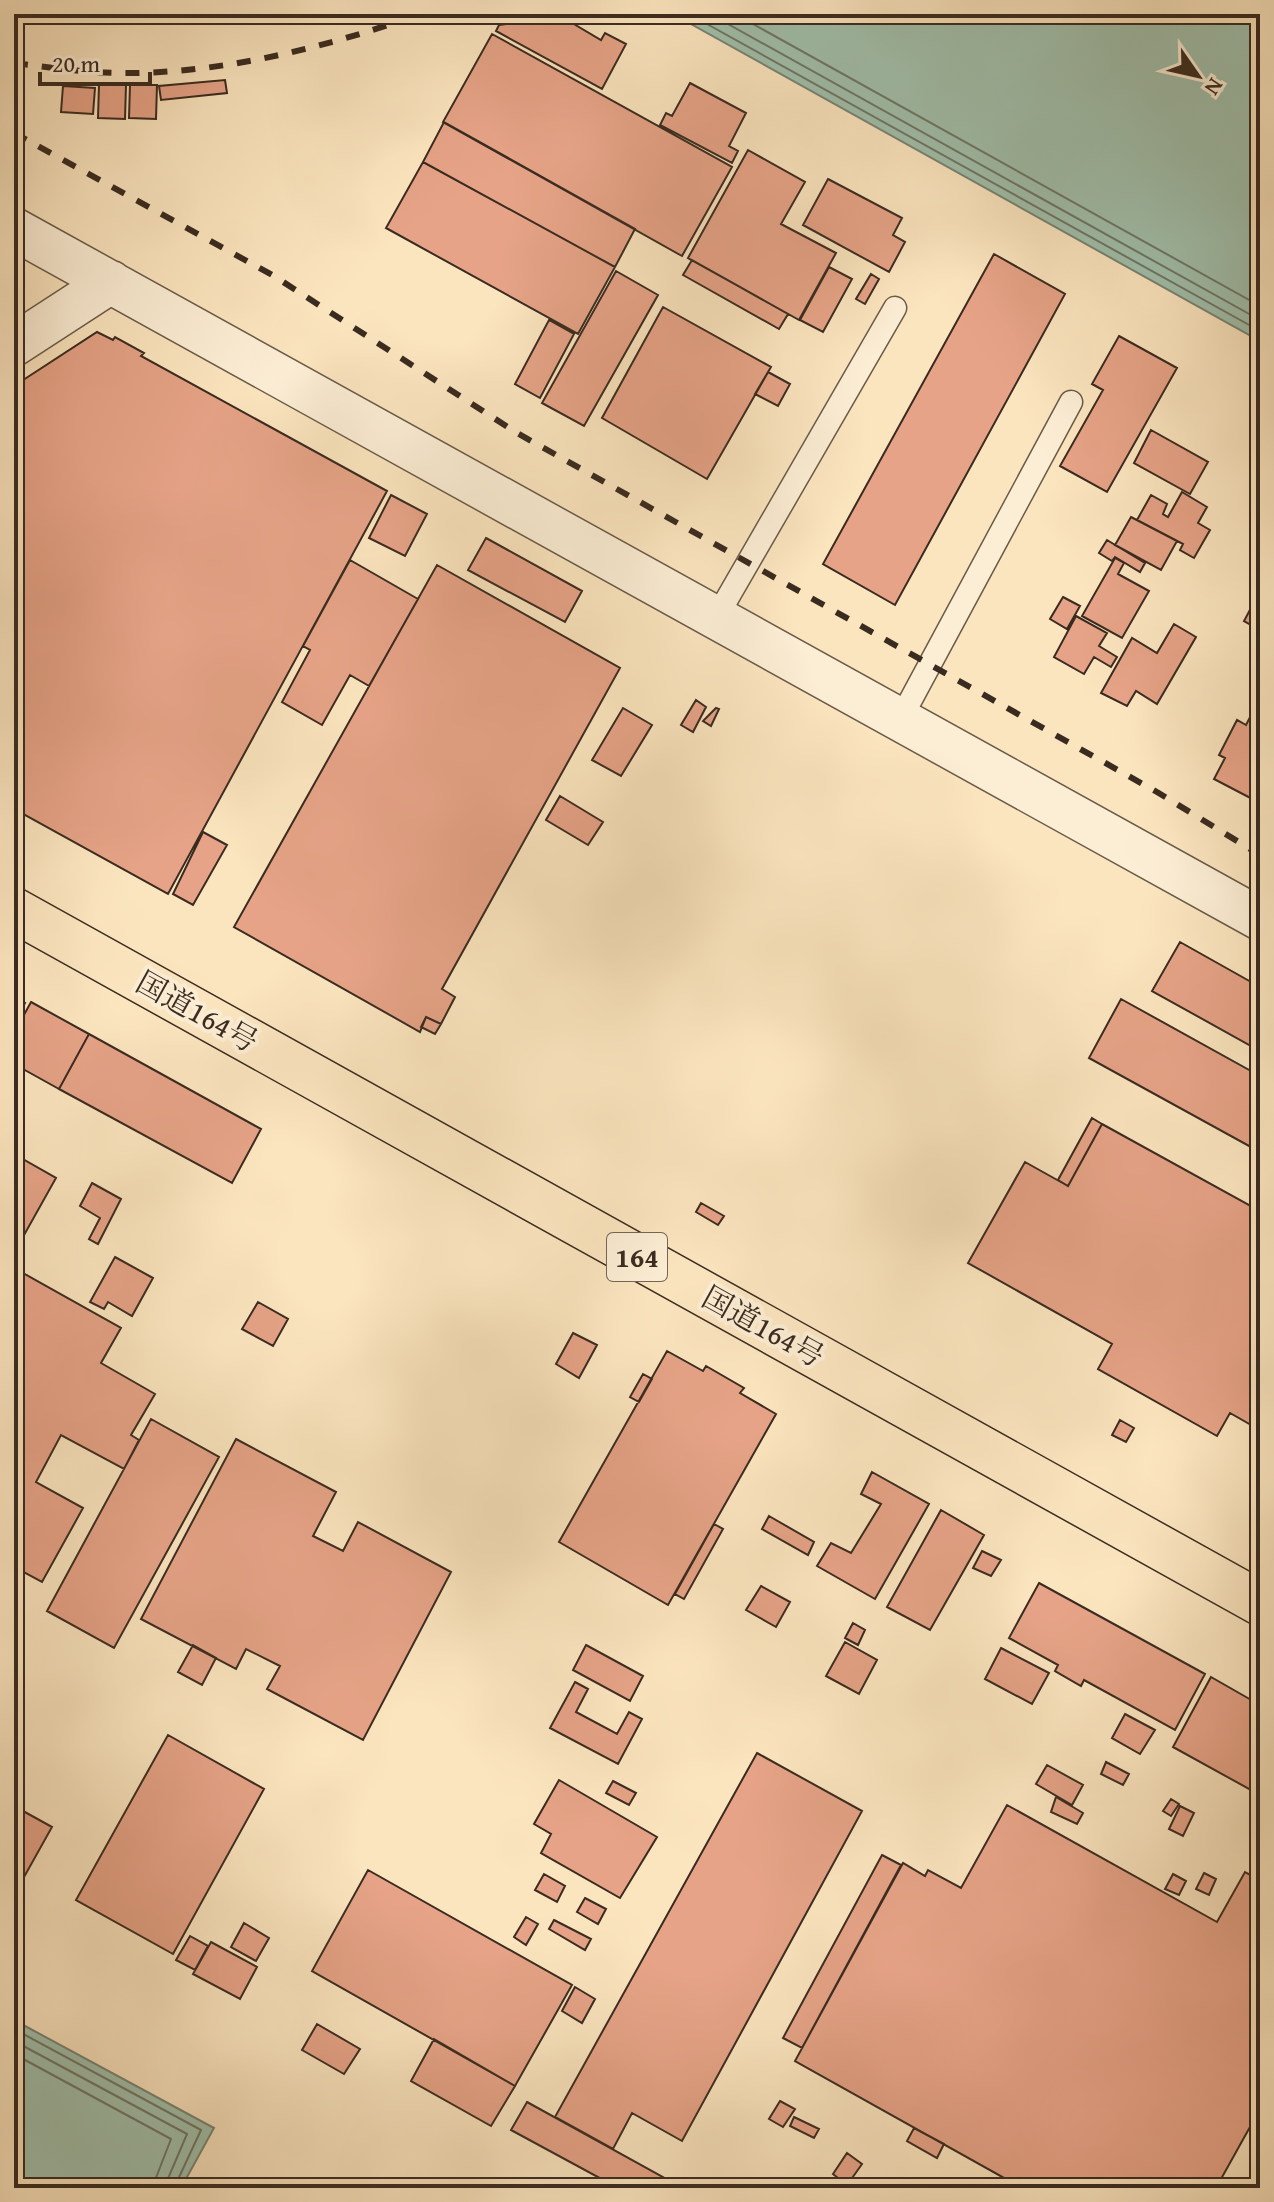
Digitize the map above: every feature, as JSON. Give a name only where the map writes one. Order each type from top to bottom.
[{"type":"highway","name":"国道164号","points":[[14,910],[1260,1603]]},
{"type":"street","points":[[14,229],[1260,919]]},
{"type":"street","points":[[14,345],[111,282]]},
{"type":"lane","points":[[716,618],[895,308]]},
{"type":"lane","points":[[901,718],[1071,402]]},
{"type":"water","points":[[673,14],[1260,14],[1260,341]]},
{"type":"water","points":[[14,2020],[214,2128],[181,2188],[14,2188]]},
{"type":"building","points":[[562,17],[601,40],[605,33],[626,44],[602,89],[496,31],[499,25]]},
{"type":"building","points":[[492,34],[732,167],[682,256],[443,122]]},
{"type":"building","points":[[225,80],[227,93],[161,100],[159,86]]},
{"type":"building","points":[[690,83],[746,113],[729,146],[738,151],[732,163],[660,125],[666,113],[672,116]]},
{"type":"building","points":[[99,85],[126,85],[125,119],[98,118]]},
{"type":"building","points":[[130,85],[157,85],[156,119],[129,118]]},
{"type":"building","points":[[63,86],[95,88],[93,114],[61,112]]},
{"type":"building","points":[[444,122],[635,229],[615,267],[423,162]]},
{"type":"building","points":[[748,150],[805,182],[781,224],[836,253],[799,320],[688,258]]},
{"type":"building","points":[[423,162],[615,267],[578,334],[386,228]]},
{"type":"building","points":[[828,179],[902,218],[893,235],[905,242],[889,272],[803,225]]},
{"type":"building","points":[[994,254],[1065,294],[895,605],[823,564]]},
{"type":"building","points":[[692,260],[788,314],[779,329],[683,275]]},
{"type":"building","points":[[829,267],[852,279],[823,332],[800,320]]},
{"type":"building","points":[[616,271],[658,295],[584,426],[542,403]]},
{"type":"building","points":[[871,274],[879,279],[865,304],[856,299]]},
{"type":"building","points":[[663,307],[771,367],[707,479],[602,418]]},
{"type":"building","points":[[549,320],[574,334],[540,398],[515,384]]},
{"type":"building","points":[[97,332],[113,340],[115,337],[144,353],[141,356],[387,491],[168,894],[14,809],[14,386]]},
{"type":"building","points":[[1119,336],[1177,368],[1107,492],[1060,466],[1103,390],[1092,384]]},
{"type":"building","points":[[768,372],[790,384],[778,406],[755,394]]},
{"type":"building","points":[[1151,430],[1208,462],[1190,494],[1134,463]]},
{"type":"building","points":[[1182,492],[1207,507],[1198,523],[1210,530],[1194,558],[1180,550],[1183,544],[1137,520],[1151,495],[1167,504],[1163,514],[1168,517]]},
{"type":"building","points":[[391,495],[427,514],[405,556],[369,538]]},
{"type":"building","points":[[1131,517],[1177,541],[1161,570],[1115,545]]},
{"type":"building","points":[[486,538],[582,591],[565,622],[468,570]]},
{"type":"building","points":[[1107,540],[1145,563],[1140,572],[1115,557],[1112,561],[1099,553]]},
{"type":"building","points":[[1115,558],[1124,563],[1118,574],[1149,591],[1122,638],[1082,616]]},
{"type":"building","points":[[350,560],[418,599],[369,686],[350,675],[322,725],[282,702],[310,650],[303,646]]},
{"type":"building","points":[[437,565],[620,668],[442,989],[455,997],[441,1024],[426,1017],[420,1032],[234,927]]},
{"type":"building","points":[[1260,591],[1260,630],[1244,621]]},
{"type":"building","points":[[1063,597],[1080,606],[1067,629],[1050,619]]},
{"type":"building","points":[[1076,616],[1107,633],[1099,646],[1117,657],[1111,667],[1094,657],[1084,674],[1054,657]]},
{"type":"building","points":[[1174,624],[1196,637],[1157,704],[1136,691],[1127,706],[1101,693],[1132,638],[1157,653]]},
{"type":"building","points":[[1260,698],[1260,803],[1214,779],[1225,758],[1219,755],[1237,720],[1246,725]]},
{"type":"building","points":[[696,700],[706,707],[693,732],[681,725]]},
{"type":"building","points":[[623,708],[652,725],[621,776],[592,760]]},
{"type":"building","points":[[716,708],[719,709],[711,726],[703,721]]},
{"type":"building","points":[[560,796],[603,822],[588,845],[546,820]]},
{"type":"building","points":[[203,832],[227,845],[193,905],[173,894]]},
{"type":"building","points":[[1180,942],[1260,987],[1260,1051],[1152,991]]},
{"type":"building","points":[[14,997],[25,1003],[14,1024]]},
{"type":"building","points":[[1121,999],[1260,1076],[1260,1152],[1089,1058]]},
{"type":"building","points":[[31,1002],[89,1034],[59,1089],[14,1064],[14,1033]]},
{"type":"building","points":[[426,1017],[441,1024],[435,1034],[421,1027]]},
{"type":"building","points":[[89,1034],[261,1129],[232,1183],[59,1089]]},
{"type":"building","points":[[1092,1118],[1102,1124],[1068,1186],[1058,1180]]},
{"type":"building","points":[[1102,1124],[1260,1211],[1260,1430],[1230,1413],[1217,1436],[1098,1369],[1112,1344],[968,1263],[1025,1162],[1068,1186]]},
{"type":"building","points":[[14,1154],[56,1178],[14,1253]]},
{"type":"building","points":[[92,1183],[121,1199],[98,1244],[89,1239],[100,1218],[80,1206]]},
{"type":"building","points":[[701,1203],[724,1216],[718,1225],[696,1212]]},
{"type":"building","points":[[115,1257],[153,1278],[132,1316],[108,1302],[104,1309],[90,1302]]},
{"type":"building","points":[[14,1268],[121,1328],[101,1363],[155,1394],[131,1435],[139,1440],[124,1469],[61,1435],[36,1482],[83,1508],[42,1582],[14,1567]]},
{"type":"building","points":[[258,1302],[288,1319],[273,1346],[242,1329]]},
{"type":"building","points":[[573,1333],[597,1345],[579,1378],[556,1364]]},
{"type":"building","points":[[667,1351],[703,1371],[706,1366],[744,1388],[740,1393],[776,1414],[668,1605],[559,1542]]},
{"type":"building","points":[[643,1374],[652,1379],[639,1402],[630,1397]]},
{"type":"building","points":[[151,1419],[219,1457],[114,1648],[47,1611]]},
{"type":"building","points":[[1120,1420],[1134,1428],[1126,1442],[1112,1435]]},
{"type":"building","points":[[236,1439],[336,1492],[313,1536],[343,1551],[358,1522],[451,1572],[363,1740],[267,1689],[280,1666],[246,1649],[236,1669],[141,1619]]},
{"type":"building","points":[[872,1472],[929,1504],[875,1599],[817,1566],[831,1543],[851,1553],[881,1504],[861,1494]]},
{"type":"building","points":[[941,1510],[984,1535],[930,1630],[887,1607]]},
{"type":"building","points":[[769,1516],[814,1542],[808,1555],[762,1529]]},
{"type":"building","points":[[714,1524],[723,1529],[684,1599],[675,1594]]},
{"type":"building","points":[[982,1551],[1001,1560],[991,1576],[973,1568]]},
{"type":"building","points":[[1039,1583],[1205,1674],[1175,1730],[1084,1680],[1081,1686],[1055,1671],[1058,1665],[1009,1638]]},
{"type":"building","points":[[761,1586],[790,1602],[776,1627],[746,1610]]},
{"type":"building","points":[[853,1623],[865,1630],[858,1645],[845,1638]]},
{"type":"building","points":[[845,1642],[877,1660],[859,1694],[826,1676]]},
{"type":"building","points":[[193,1645],[216,1658],[202,1685],[178,1672]]},
{"type":"building","points":[[586,1645],[643,1676],[630,1701],[573,1670]]},
{"type":"building","points":[[1001,1648],[1049,1673],[1032,1704],[985,1679]]},
{"type":"building","points":[[1211,1677],[1260,1705],[1260,1795],[1173,1747]]},
{"type":"building","points":[[575,1682],[588,1689],[576,1712],[617,1734],[629,1712],[642,1719],[618,1764],[550,1728]]},
{"type":"building","points":[[1125,1714],[1155,1730],[1140,1754],[1112,1738]]},
{"type":"building","points":[[168,1735],[264,1789],[173,1954],[76,1900]]},
{"type":"building","points":[[757,1753],[862,1811],[682,2141],[632,2113],[613,2149],[555,2117]]},
{"type":"building","points":[[1106,1762],[1129,1774],[1123,1785],[1101,1774]]},
{"type":"building","points":[[1047,1765],[1083,1785],[1072,1805],[1036,1784]]},
{"type":"building","points":[[559,1780],[657,1837],[620,1898],[541,1853],[551,1834],[534,1824]]},
{"type":"building","points":[[613,1781],[636,1793],[629,1805],[606,1793]]},
{"type":"building","points":[[1056,1797],[1083,1813],[1077,1824],[1051,1812]]},
{"type":"building","points":[[1171,1799],[1179,1804],[1171,1816],[1163,1811]]},
{"type":"building","points":[[1007,1805],[1217,1922],[1245,1872],[1260,1880],[1260,2109],[1216,2188],[1022,2188],[795,2061],[903,1863],[925,1876],[928,1870],[961,1888]]},
{"type":"building","points":[[14,1806],[52,1827],[14,1895]]},
{"type":"building","points":[[1180,1806],[1194,1813],[1183,1836],[1169,1829]]},
{"type":"building","points":[[882,1855],[901,1865],[802,2048],[783,2038]]},
{"type":"building","points":[[368,1870],[572,1985],[515,2086],[312,1971]]},
{"type":"building","points":[[1204,1873],[1216,1879],[1209,1895],[1196,1889]]},
{"type":"building","points":[[544,1874],[565,1886],[557,1902],[535,1890]]},
{"type":"building","points":[[1173,1874],[1186,1881],[1179,1895],[1165,1889]]},
{"type":"building","points":[[585,1898],[606,1909],[598,1924],[577,1912]]},
{"type":"building","points":[[526,1917],[538,1924],[526,1945],[514,1937]]},
{"type":"building","points":[[554,1920],[591,1939],[585,1950],[549,1929]]},
{"type":"building","points":[[244,1923],[269,1938],[256,1961],[231,1947]]},
{"type":"building","points":[[190,1936],[208,1946],[195,1970],[176,1960]]},
{"type":"building","points":[[211,1942],[257,1967],[240,1999],[193,1974]]},
{"type":"building","points":[[575,1987],[595,1999],[582,2023],[562,2011]]},
{"type":"building","points":[[317,2024],[360,2049],[344,2074],[302,2050]]},
{"type":"building","points":[[434,2039],[515,2086],[491,2126],[411,2081]]},
{"type":"building","points":[[780,2101],[795,2109],[783,2127],[769,2119]]},
{"type":"building","points":[[527,2102],[663,2177],[656,2188],[618,2188],[511,2130]]},
{"type":"building","points":[[794,2117],[819,2129],[814,2138],[790,2126]]},
{"type":"building","points":[[914,2128],[944,2144],[937,2158],[907,2141]]},
{"type":"building","points":[[847,2153],[862,2164],[845,2188],[834,2188],[838,2178],[833,2174]]},
{"type":"railway","points":[[14,63],[134,73],[218,66],[301,50],[421,14]]},
{"type":"railway","points":[[14,133],[274,276],[517,433],[1157,792],[1260,855]]}]
